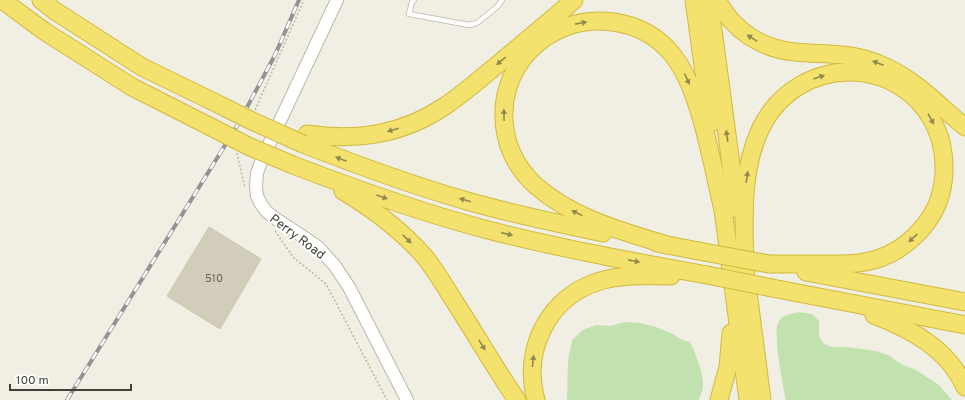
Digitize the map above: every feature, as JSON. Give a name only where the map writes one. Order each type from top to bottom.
[{"type":"highway","points":[[2,0],[44,31],[132,87],[248,146],[293,165],[406,205],[486,229],[581,251],[965,325]]},
{"type":"highway","points":[[41,0],[55,11],[142,67],[229,110],[305,139],[384,175],[468,201],[553,222],[965,302]]},
{"type":"highway","points":[[305,139],[366,136],[394,130],[423,119],[460,95],[574,0]]},
{"type":"highway","points":[[694,0],[722,206]]},
{"type":"highway","points":[[709,0],[738,270],[748,400]]},
{"type":"highway","points":[[717,0],[733,22],[748,36],[759,43],[788,52],[848,55],[868,59],[893,70],[906,78],[965,127]]},
{"type":"highway","points":[[667,245],[574,212],[558,203],[539,188],[530,180],[518,164],[509,145],[505,130],[504,115],[506,94],[511,79],[522,60],[545,38],[560,29],[592,21],[608,21],[625,24],[650,34],[665,46],[682,69],[695,100],[710,152],[768,400]]},
{"type":"highway","points":[[719,400],[726,377],[731,345],[732,303],[738,270],[745,193],[750,162],[760,131],[770,113],[790,92],[806,82],[824,75],[842,72],[860,73],[879,77],[897,85],[914,97],[927,112],[936,129],[944,161],[943,185],[939,200],[932,214],[920,231],[910,241],[893,252],[866,262],[843,264],[769,264]]},
{"type":"highway","points":[[293,165],[369,208],[393,226],[417,249],[441,279],[517,400]]},
{"type":"highway","points":[[536,400],[532,366],[537,341],[549,318],[560,305],[573,294],[594,283],[619,277],[707,276]]},
{"type":"highway","points":[[820,297],[881,318],[902,327],[919,337],[947,359],[957,372],[965,387]]},
{"type":"highway","points":[[754,336],[762,400]]},
{"type":"street","name":"Perry Road","points":[[337,0],[263,157],[257,173],[256,191],[261,204],[269,215],[313,244],[336,266],[349,287],[406,400]]},
{"type":"lane","points":[[414,0],[412,2],[409,14],[469,25],[477,23],[498,6],[502,0]]},
{"type":"path","points":[[254,112],[304,0]]},
{"type":"path","points":[[236,152],[244,187],[249,193]]},
{"type":"path","points":[[271,225],[294,257],[326,284],[387,400]]},
{"type":"green space","points":[[799,312],[812,314],[819,321],[819,336],[824,344],[832,347],[847,347],[876,351],[888,355],[901,364],[916,370],[939,385],[952,400],[786,400],[779,361],[777,329],[781,318]]},
{"type":"green space","points":[[625,322],[640,323],[656,327],[673,334],[682,340],[690,342],[697,358],[703,383],[699,400],[567,400],[568,360],[572,340],[583,330],[596,325],[611,326]]},
{"type":"building","points":[[209,227],[261,259],[220,329],[167,296]]},
{"type":"railway","points":[[67,400],[237,126],[275,55],[299,0]]}]
